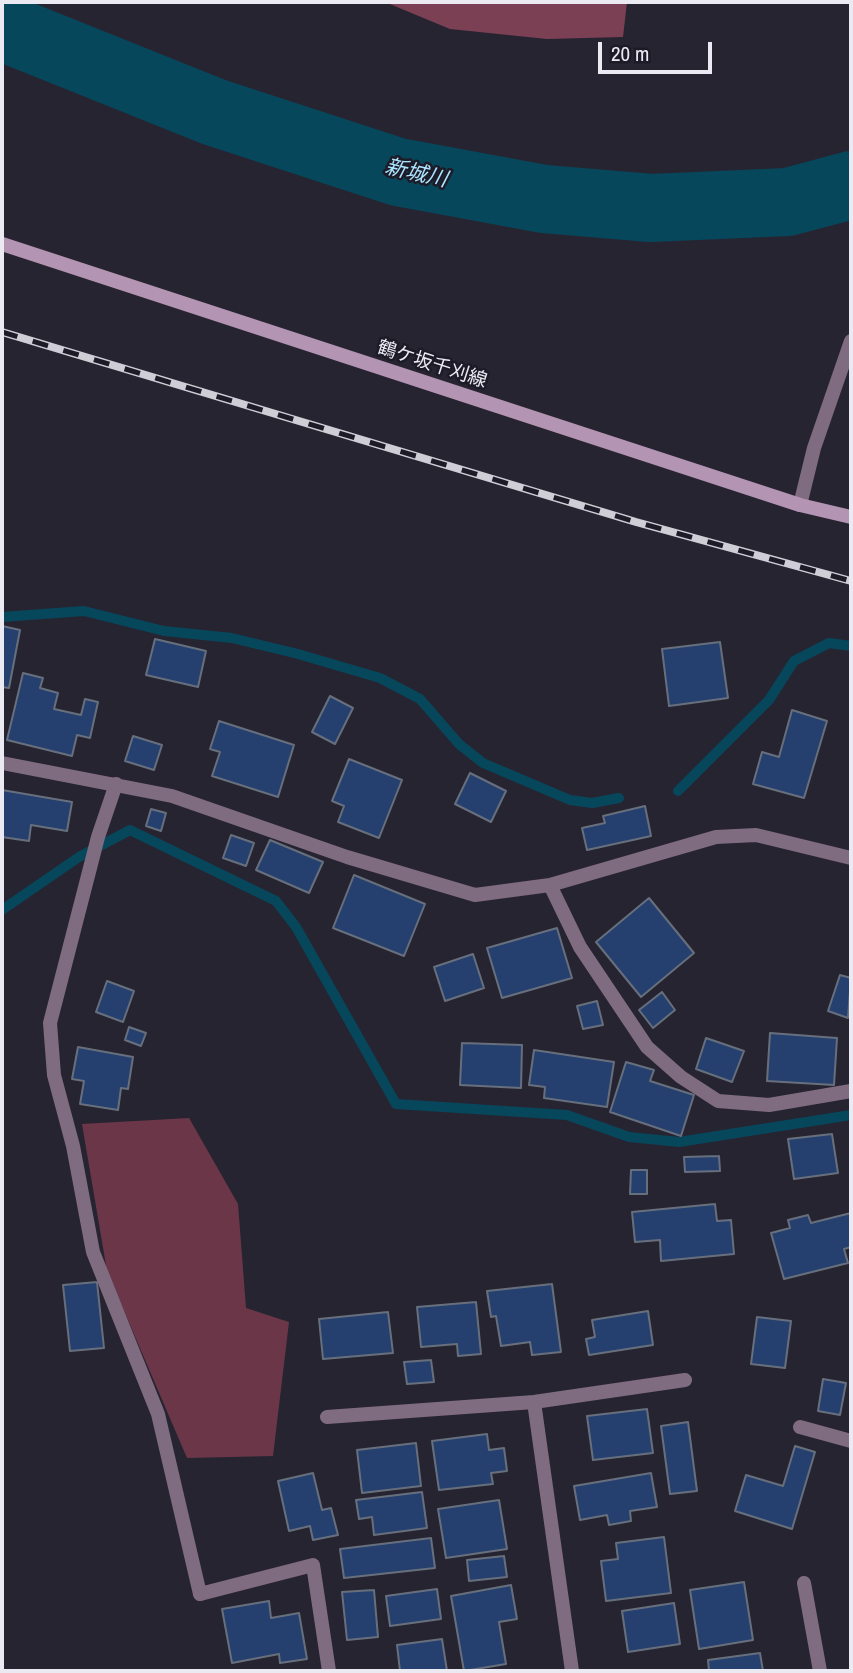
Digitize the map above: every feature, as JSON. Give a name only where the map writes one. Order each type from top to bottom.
[{"type":"main road","name":"鶴ケ坂千刈線","points":[[2,244],[800,505],[851,517]]},
{"type":"street","points":[[800,505],[814,448],[851,341]]},
{"type":"street","points":[[2,763],[172,796],[358,861],[475,895],[550,885],[716,837],[756,835],[851,858]]},
{"type":"street","points":[[116,785],[98,837],[50,1023],[54,1075],[73,1146],[93,1252],[158,1414],[200,1594],[313,1564],[329,1671]]},
{"type":"street","points":[[550,885],[580,947],[647,1047],[681,1077],[719,1101],[731,1102],[769,1105],[851,1091]]},
{"type":"street","points":[[327,1418],[534,1402],[685,1380]]},
{"type":"street","points":[[534,1402],[572,1671]]},
{"type":"street","points":[[800,1427],[851,1441]]},
{"type":"street","points":[[804,1583],[820,1671]]},
{"type":"shaded area","points":[[385,2],[627,2],[623,37],[547,39],[450,29]]},
{"type":"shaded area","points":[[189,1118],[238,1204],[246,1308],[289,1322],[273,1456],[187,1458],[107,1271],[82,1124]]},
{"type":"building","points":[[2,626],[20,630],[9,688],[2,687]]},
{"type":"building","points":[[155,639],[206,651],[198,687],[146,675]]},
{"type":"building","points":[[720,642],[728,698],[669,706],[662,649]]},
{"type":"building","points":[[23,673],[43,678],[40,688],[58,693],[54,709],[81,715],[85,699],[98,702],[90,738],[77,735],[72,756],[7,740]]},
{"type":"building","points":[[330,696],[353,708],[335,744],[312,732]]},
{"type":"building","points":[[792,710],[827,721],[804,798],[753,784],[762,752],[779,757]]},
{"type":"building","points":[[219,721],[294,745],[278,797],[212,776],[220,752],[210,749]]},
{"type":"building","points":[[133,736],[162,745],[154,770],[125,761]]},
{"type":"building","points":[[349,759],[402,780],[379,838],[338,822],[344,806],[332,801]]},
{"type":"building","points":[[470,773],[506,791],[491,822],[455,804]]},
{"type":"building","points":[[2,790],[72,802],[67,831],[31,825],[29,841],[2,837]]},
{"type":"building","points":[[645,806],[651,836],[587,850],[582,828],[605,823],[603,816]]},
{"type":"building","points":[[151,809],[166,813],[161,831],[146,826]]},
{"type":"building","points":[[231,835],[254,843],[246,866],[223,858]]},
{"type":"building","points":[[270,840],[323,862],[309,893],[256,870]]},
{"type":"building","points":[[354,875],[425,904],[404,956],[333,928]]},
{"type":"building","points":[[649,898],[694,953],[641,997],[596,942]]},
{"type":"building","points":[[557,928],[572,978],[502,998],[487,948]]},
{"type":"building","points":[[473,954],[484,988],[445,1001],[434,967]]},
{"type":"building","points":[[840,975],[851,978],[848,1018],[828,1011]]},
{"type":"building","points":[[107,981],[134,991],[123,1022],[96,1012]]},
{"type":"building","points":[[662,992],[675,1010],[653,1028],[639,1010]]},
{"type":"building","points":[[597,1001],[603,1025],[583,1029],[577,1006]]},
{"type":"building","points":[[129,1027],[146,1033],[141,1046],[125,1040]]},
{"type":"building","points":[[770,1033],[837,1038],[834,1085],[767,1081]]},
{"type":"building","points":[[706,1038],[744,1051],[732,1082],[696,1069]]},
{"type":"building","points":[[462,1043],[522,1045],[521,1088],[460,1085]]},
{"type":"building","points":[[78,1047],[133,1057],[128,1089],[121,1088],[118,1110],[80,1104],[84,1081],[72,1079]]},
{"type":"building","points":[[534,1050],[614,1062],[607,1107],[544,1098],[545,1087],[529,1085]]},
{"type":"building","points":[[626,1062],[654,1070],[650,1081],[694,1095],[681,1136],[610,1112]]},
{"type":"building","points":[[832,1134],[838,1173],[794,1179],[788,1139]]},
{"type":"building","points":[[719,1156],[720,1171],[685,1172],[684,1157]]},
{"type":"building","points":[[631,1170],[647,1170],[647,1194],[630,1194]]},
{"type":"building","points":[[715,1204],[717,1221],[731,1220],[734,1254],[661,1261],[660,1240],[635,1242],[632,1212]]},
{"type":"building","points":[[851,1213],[851,1247],[844,1249],[848,1263],[784,1279],[771,1233],[790,1228],[788,1220],[808,1215],[811,1223]]},
{"type":"building","points":[[97,1282],[104,1348],[70,1351],[63,1285]]},
{"type":"building","points":[[552,1284],[561,1352],[532,1355],[530,1342],[501,1346],[496,1316],[491,1317],[487,1291]]},
{"type":"building","points":[[476,1302],[481,1354],[458,1356],[457,1344],[421,1347],[417,1307]]},
{"type":"building","points":[[648,1311],[653,1345],[589,1355],[586,1339],[595,1337],[592,1320]]},
{"type":"building","points":[[388,1312],[393,1353],[323,1359],[319,1319]]},
{"type":"building","points":[[757,1317],[791,1321],[785,1368],[751,1364]]},
{"type":"building","points":[[431,1360],[434,1382],[407,1384],[404,1362]]},
{"type":"building","points":[[823,1379],[846,1383],[840,1415],[818,1411]]},
{"type":"building","points":[[647,1409],[653,1453],[593,1460],[587,1416]]},
{"type":"building","points":[[688,1422],[697,1491],[670,1494],[661,1426]]},
{"type":"building","points":[[487,1434],[489,1450],[504,1448],[507,1471],[491,1473],[493,1484],[439,1490],[432,1441]]},
{"type":"building","points":[[416,1443],[421,1486],[362,1493],[357,1450]]},
{"type":"building","points":[[795,1446],[815,1452],[792,1529],[735,1511],[746,1475],[783,1486]]},
{"type":"building","points":[[313,1473],[322,1510],[331,1508],[338,1535],[313,1540],[310,1526],[289,1531],[278,1481]]},
{"type":"building","points":[[651,1473],[657,1507],[630,1511],[631,1521],[609,1525],[607,1515],[580,1520],[574,1486]]},
{"type":"building","points":[[422,1492],[427,1528],[374,1535],[372,1517],[359,1519],[356,1500]]},
{"type":"building","points":[[499,1500],[507,1549],[446,1558],[438,1509]]},
{"type":"building","points":[[664,1537],[671,1593],[606,1601],[601,1561],[618,1559],[616,1543]]},
{"type":"building","points":[[431,1538],[435,1568],[344,1578],[340,1549]]},
{"type":"building","points":[[504,1556],[507,1577],[469,1581],[467,1560]]},
{"type":"building","points":[[744,1582],[753,1640],[699,1649],[690,1590]]},
{"type":"building","points":[[511,1585],[517,1619],[499,1622],[506,1664],[464,1671],[451,1596]]},
{"type":"building","points":[[437,1589],[441,1619],[390,1626],[386,1596]]},
{"type":"building","points":[[374,1590],[378,1637],[347,1640],[342,1592]]},
{"type":"building","points":[[269,1601],[271,1618],[299,1613],[307,1659],[280,1663],[279,1654],[232,1663],[222,1609]]},
{"type":"building","points":[[674,1603],[680,1644],[628,1652],[622,1611]]},
{"type":"building","points":[[442,1639],[447,1671],[400,1671],[397,1645]]},
{"type":"building","points":[[760,1653],[763,1671],[709,1671],[708,1660]]},
{"type":"waterway","name":"新城川","points":[[2,27],[214,112],[398,172],[544,199],[651,208],[788,202],[851,185]]},
{"type":"waterway","points":[[2,617],[84,611],[164,631],[232,638],[380,678],[420,699],[459,744],[483,763],[570,800],[592,803],[619,798]]},
{"type":"waterway","points":[[678,791],[769,700],[794,661],[829,643],[851,646]]},
{"type":"waterway","points":[[2,910],[79,857],[130,830],[276,901],[296,927],[396,1104],[567,1115],[629,1137],[679,1142],[851,1115]]},
{"type":"railway","points":[[2,332],[636,522],[851,581]]}]
